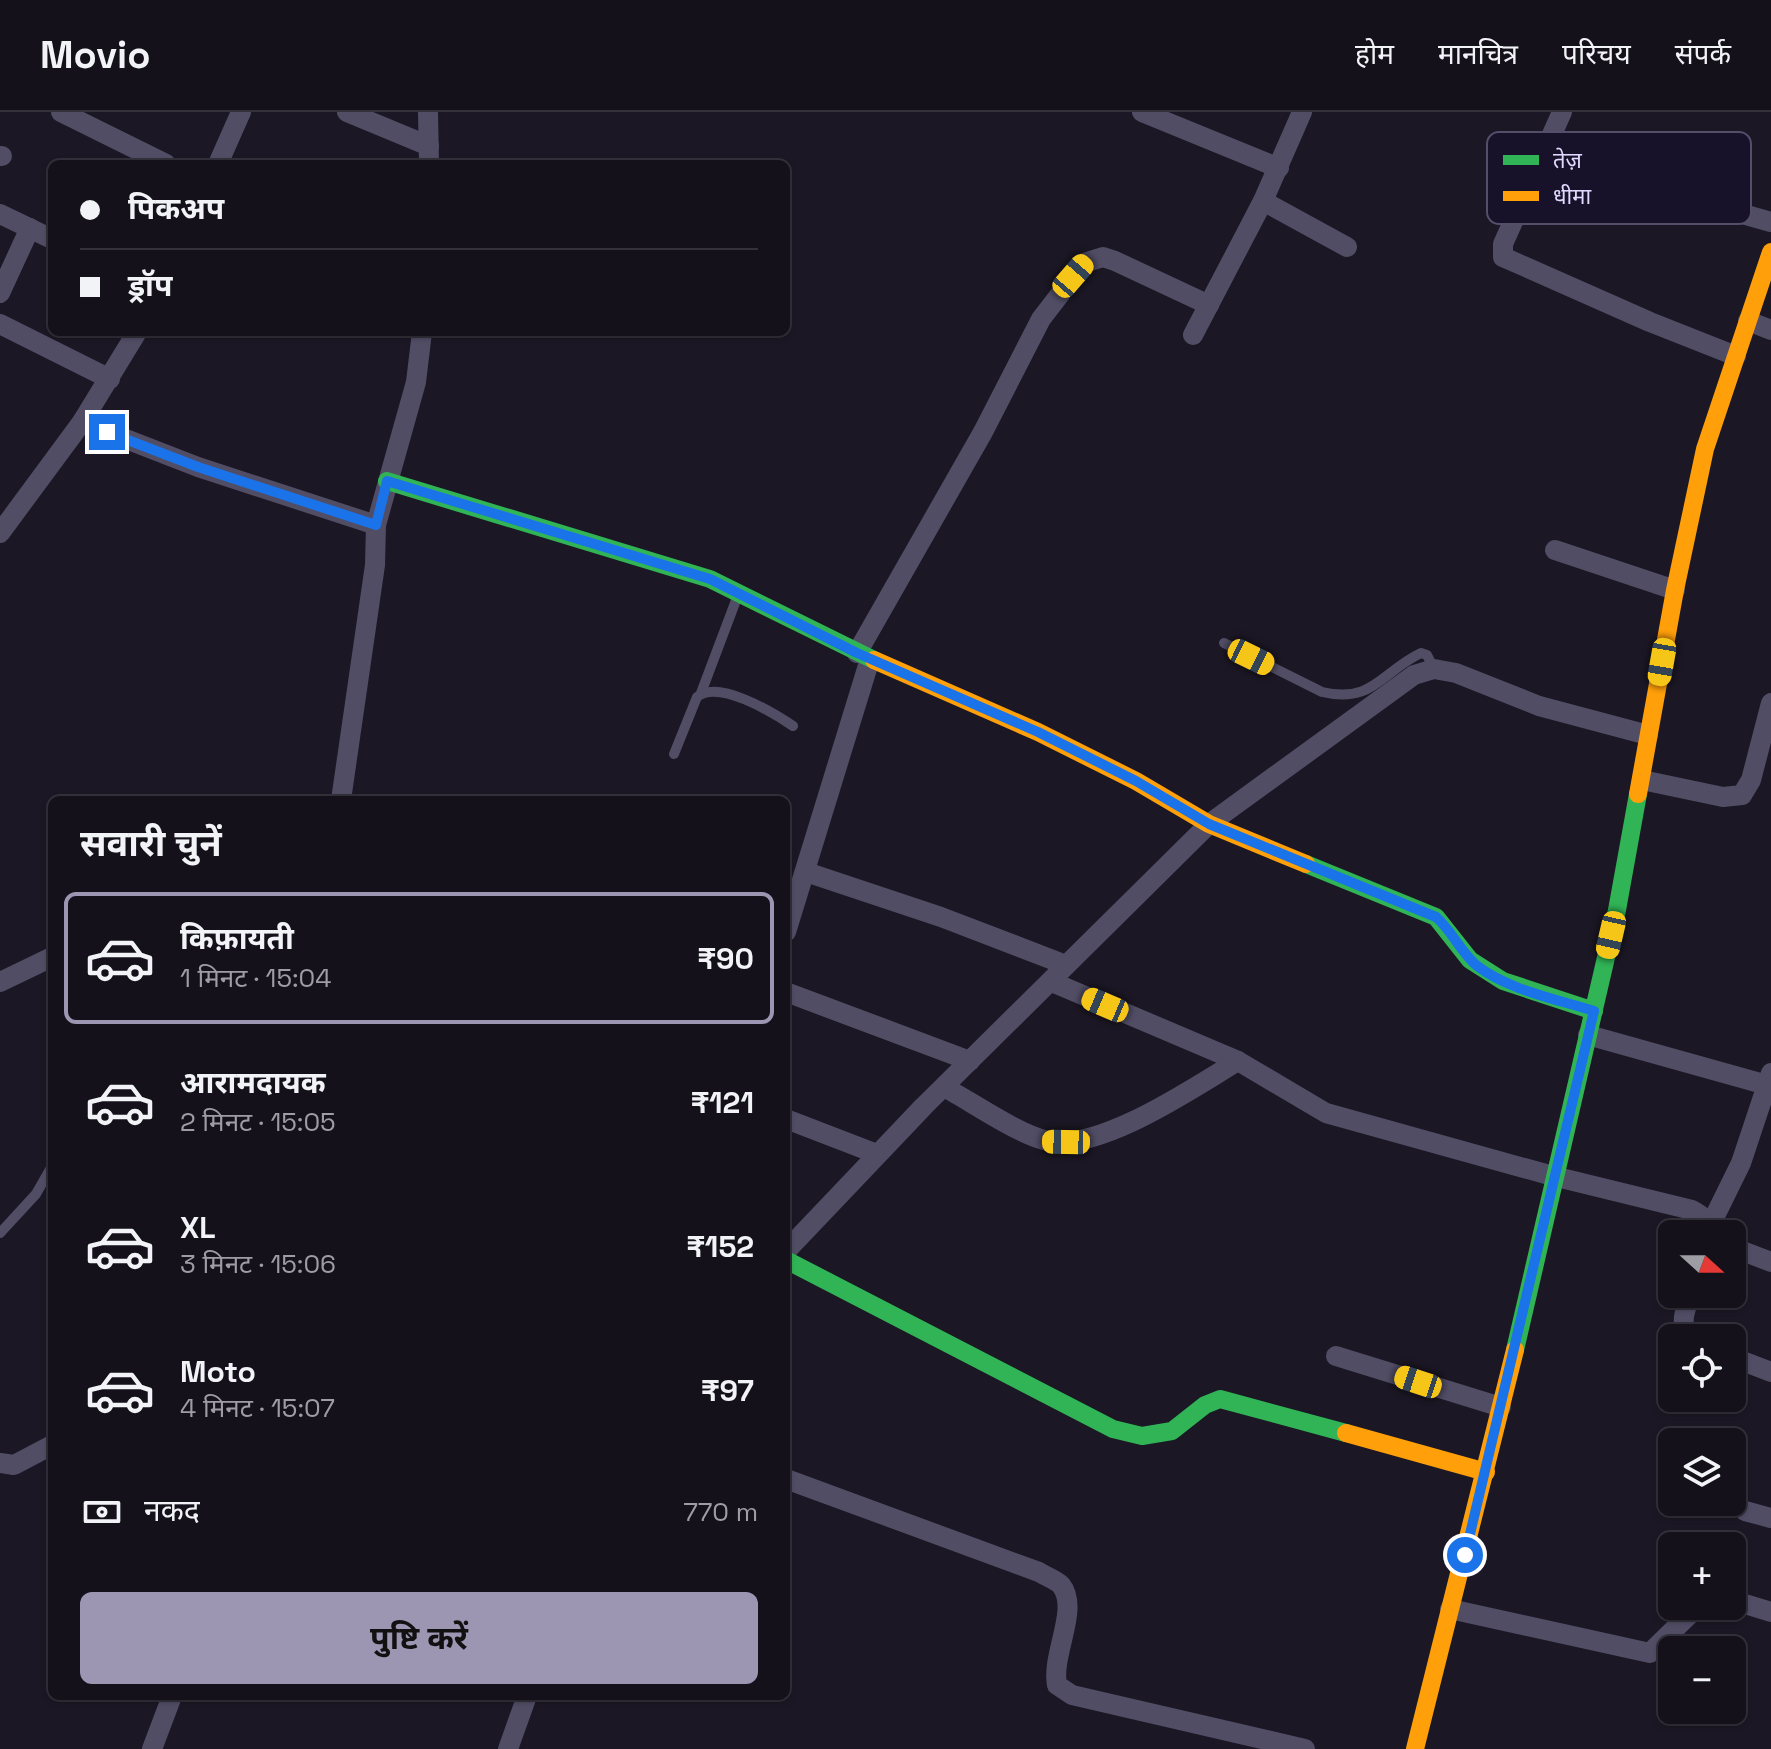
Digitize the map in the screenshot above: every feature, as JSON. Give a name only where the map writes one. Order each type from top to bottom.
[{"type":"street","points":[[61,112],[158,160]]},
{"type":"street","points":[[220,160],[241,112]]},
{"type":"street","points":[[347,112],[429,155],[428,112]]},
{"type":"street","points":[[1142,112],[1279,168]]},
{"type":"street","points":[[1193,335],[1263,201],[1302,112]]},
{"type":"street","points":[[1553,132],[1562,112]]},
{"type":"street","points":[[1263,201],[1347,247]]},
{"type":"street","points":[[0,214],[48,237]]},
{"type":"street","points":[[1751,216],[1771,222]]},
{"type":"street","points":[[1512,224],[1503,244],[1503,257],[1736,356]]},
{"type":"street","points":[[0,293],[30,228]]},
{"type":"street","points":[[1415,1749],[1486,1472],[1594,1011],[1705,449],[1771,252]]},
{"type":"street","points":[[790,920],[806,872],[863,656],[1041,319],[1084,263],[1103,257],[1209,305]]},
{"type":"street","points":[[1748,321],[1771,330]]},
{"type":"street","points":[[0,324],[110,379]]},
{"type":"street","points":[[0,533],[82,422],[135,336]]},
{"type":"street","points":[[342,796],[375,565],[376,525],[416,382],[422,336]]},
{"type":"street","points":[[82,422],[198,467],[376,525]]},
{"type":"street","points":[[387,481],[642,556],[739,593],[863,656],[1038,732],[1136,781],[1209,824],[1436,917],[1452,931],[1475,964],[1492,975],[1594,1011]]},
{"type":"street","points":[[1555,550],[1675,590]]},
{"type":"street","points":[[790,1247],[877,1154],[1209,824],[1414,675],[1434,669],[1456,673],[1564,714],[1648,735]]},
{"type":"street","points":[[1642,780],[1723,797],[1742,795],[1751,780],[1771,703]]},
{"type":"street","points":[[806,872],[941,917],[1066,965]]},
{"type":"street","points":[[0,982],[48,959]]},
{"type":"street","points":[[1052,982],[1238,1061],[1326,1113],[1553,1176],[1692,1210],[1706,1220]]},
{"type":"street","points":[[790,994],[970,1061]]},
{"type":"street","points":[[1588,1035],[1769,1079],[1741,1163],[1715,1220]]},
{"type":"street","points":[[944,1087],[1030,1134],[1048,1141],[1066,1142],[1104,1133],[1139,1118],[1238,1061]]},
{"type":"street","points":[[790,1121],[877,1154]]},
{"type":"street","points":[[1746,1252],[1771,1262]]},
{"type":"street","points":[[790,1262],[1071,1409],[1107,1427],[1139,1437],[1170,1433],[1188,1421],[1205,1402],[1220,1399],[1486,1472]]},
{"type":"street","points":[[1336,1356],[1501,1407]]},
{"type":"street","points":[[1746,1362],[1771,1372]]},
{"type":"street","points":[[0,1463],[14,1465],[48,1447]]},
{"type":"street","points":[[790,1480],[1039,1572],[1060,1584],[1069,1605],[1054,1668],[1057,1685],[1072,1695],[1305,1749]]},
{"type":"street","points":[[1746,1511],[1771,1518]]},
{"type":"street","points":[[1746,1604],[1771,1612]]},
{"type":"street","points":[[1450,1609],[1650,1653],[1684,1620]]},
{"type":"street","points":[[152,1749],[170,1700]]},
{"type":"street","points":[[508,1749],[526,1700]]},
{"type":"lane","points":[[674,754],[739,593]]},
{"type":"lane","points":[[1224,643],[1322,692],[1340,696],[1355,695],[1372,688],[1421,653],[1432,660],[1434,669]]},
{"type":"lane","points":[[701,693],[715,690],[749,702],[793,726]]},
{"type":"lane","points":[[0,1233],[36,1194],[48,1173]]},
{"type":"traffic: fast","points":[[387,481],[710,579],[874,660]]},
{"type":"traffic: fast","points":[[1515,1350],[1617,910],[1638,794]]},
{"type":"traffic: fast","points":[[1306,864],[1436,917],[1470,960],[1503,981],[1594,1011]]},
{"type":"traffic: fast","points":[[790,1262],[1113,1429],[1142,1436],[1172,1431],[1205,1405],[1220,1399],[1346,1433]]},
{"type":"traffic: slow","points":[[1638,794],[1675,590],[1705,449],[1771,252]]},
{"type":"traffic: slow","points":[[874,660],[1038,732],[1136,781],[1209,824],[1306,864]]},
{"type":"traffic: slow","points":[[1415,1749],[1515,1350]]},
{"type":"traffic: slow","points":[[1346,1433],[1486,1472]]},
{"type":"route","points":[[107,432],[198,467],[376,525],[387,481],[710,579],[857,653],[1038,732],[1136,781],[1209,824],[1396,898],[1436,917],[1452,931],[1475,964],[1492,975],[1594,1011],[1465,1555]]}]
